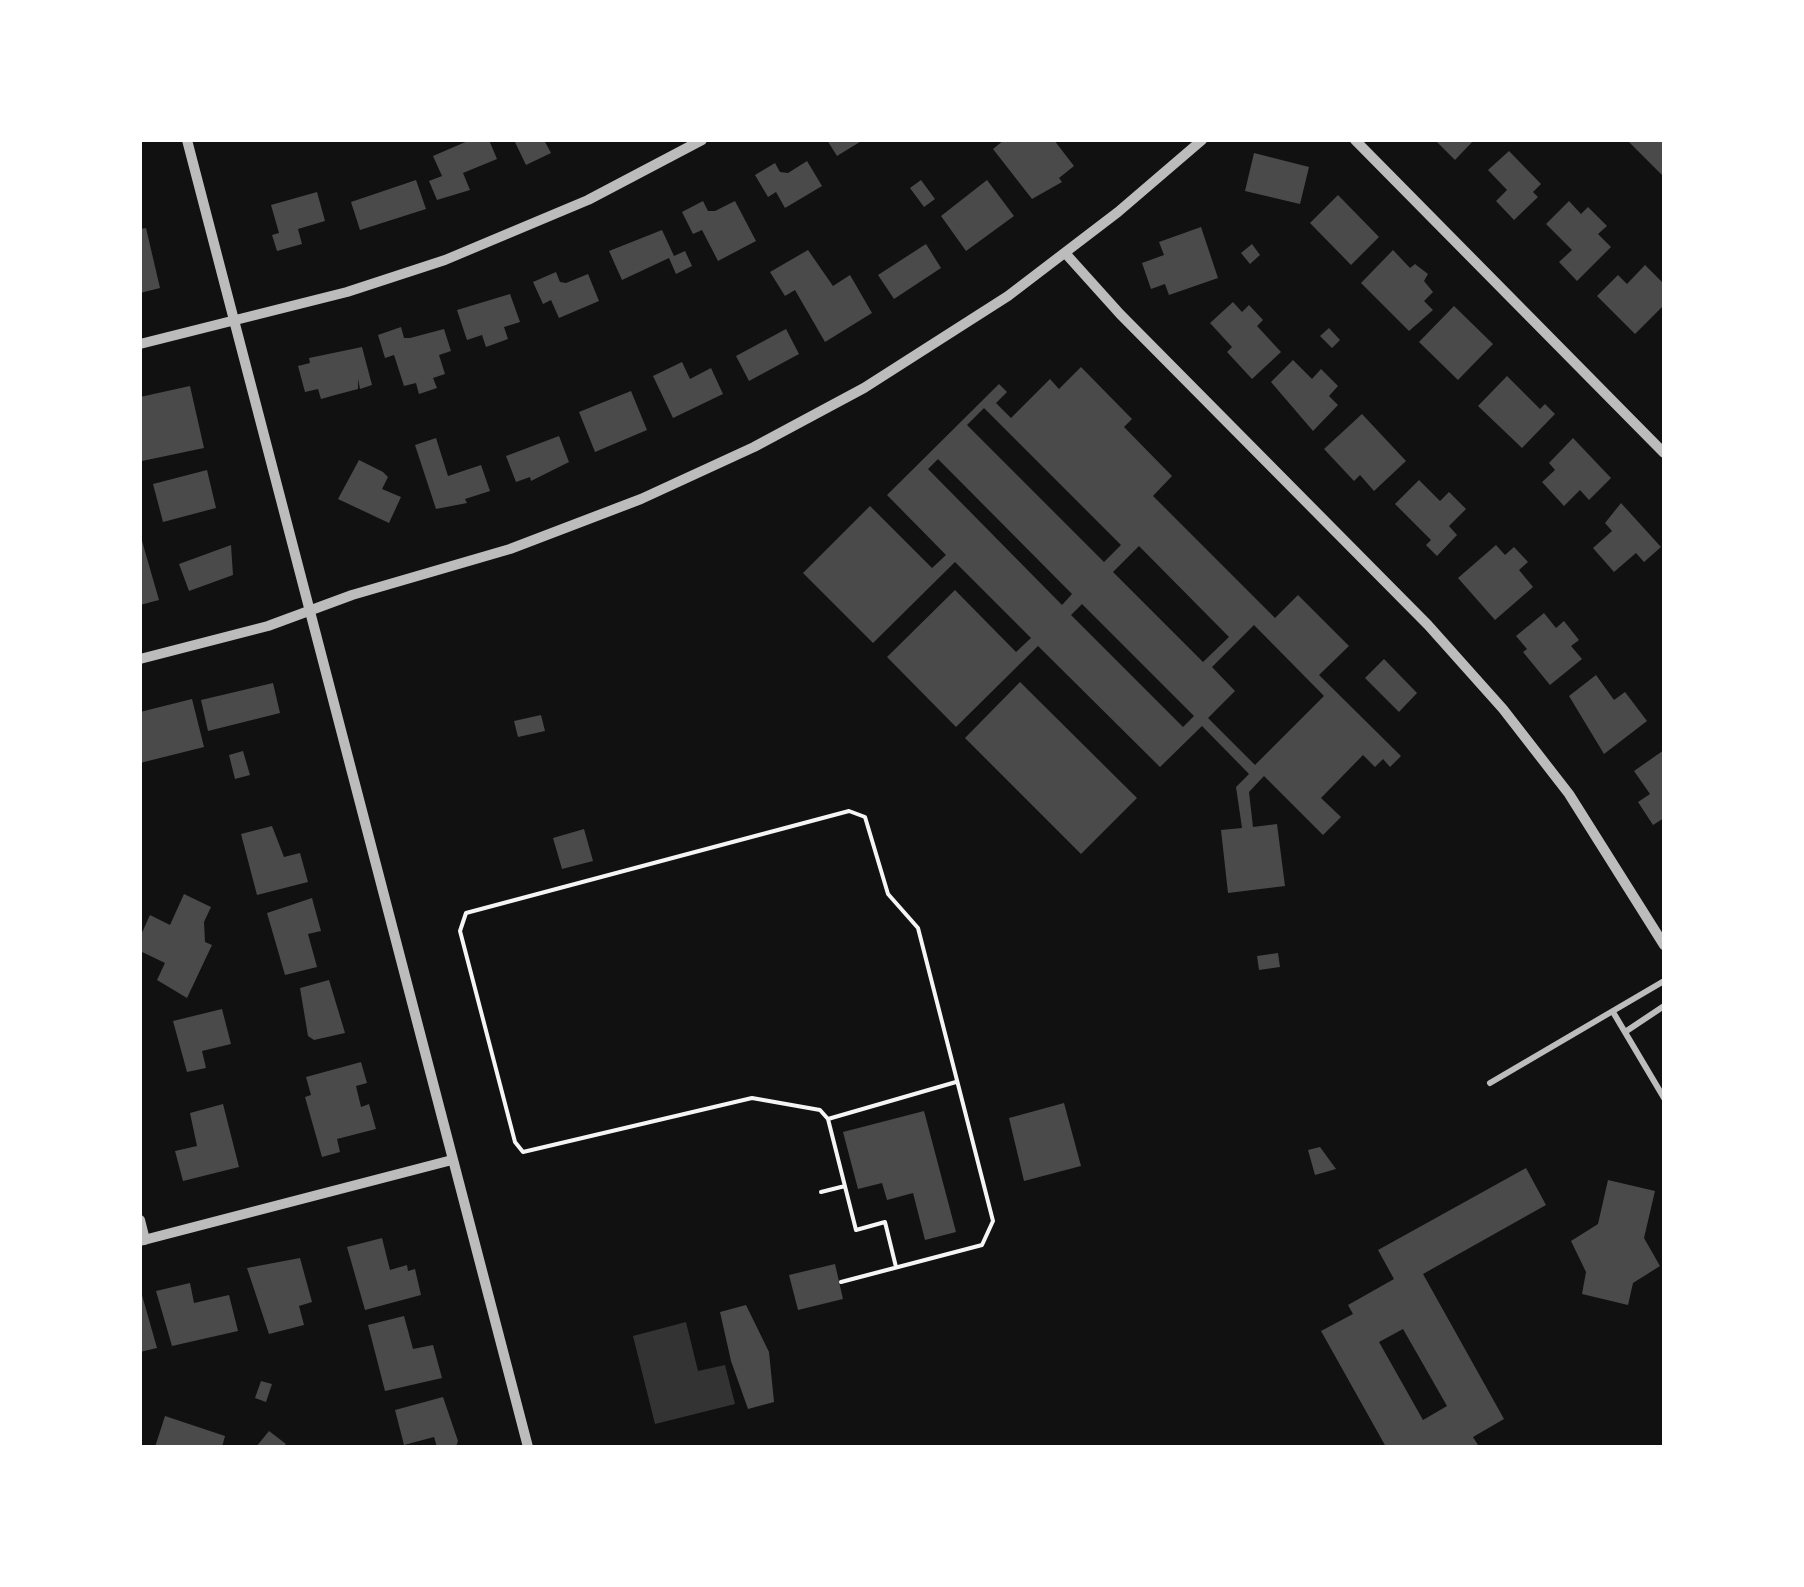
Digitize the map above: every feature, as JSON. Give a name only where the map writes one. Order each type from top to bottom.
[{"type":"street","points":[[188,140],[528,1447]]},
{"type":"street","points":[[140,344],[367,287],[500,239],[620,184],[702,140]]},
{"type":"street","points":[[140,659],[539,539],[728,460],[888,374],[1066,254],[1202,140]]},
{"type":"street","points":[[1355,140],[1664,454]]},
{"type":"street","points":[[1066,254],[1088,282],[1377,572],[1490,694],[1569,794],[1664,945]]},
{"type":"street","points":[[140,1220],[143,1241],[452,1160]]},
{"type":"lane","points":[[1490,1083],[1664,981]]},
{"type":"lane","points":[[1624,1032],[1664,1006]]},
{"type":"lane","points":[[1613,1012],[1664,1098]]},
{"type":"path","points":[[841,1282],[982,1245],[993,1221],[918,928],[888,894],[869,822],[858,811],[474,909],[462,916],[460,931],[515,1142],[523,1152],[752,1098],[820,1110],[828,1119],[856,1230],[885,1222],[896,1267]]},
{"type":"path","points":[[828,1119],[956,1082]]},
{"type":"path","points":[[821,1192],[845,1186]]},
{"type":"shaded area","points":[[686,1322],[698,1371],[725,1365],[735,1404],[655,1424],[633,1336]]},
{"type":"building","points":[[470,140],[489,140],[497,159],[463,173],[470,190],[437,200],[429,181],[442,176],[433,156]]},
{"type":"building","points":[[514,140],[544,140],[551,153],[526,165]]},
{"type":"building","points":[[827,140],[863,140],[837,156]]},
{"type":"building","points":[[1004,140],[1054,140],[1074,166],[1059,178],[1062,182],[1032,199],[993,149]]},
{"type":"building","points":[[1435,140],[1474,140],[1455,160]]},
{"type":"building","points":[[1627,140],[1664,140],[1664,177]]},
{"type":"building","points":[[1509,151],[1541,184],[1533,192],[1538,197],[1514,220],[1496,201],[1507,190],[1488,170]]},
{"type":"building","points":[[1254,153],[1309,167],[1300,204],[1245,191]]},
{"type":"building","points":[[807,161],[822,186],[785,208],[776,192],[768,197],[755,175],[775,163],[780,172],[788,173]]},
{"type":"building","points":[[416,180],[426,209],[360,230],[351,202]]},
{"type":"building","points":[[921,180],[935,199],[924,207],[910,188]]},
{"type":"building","points":[[987,180],[1014,216],[966,251],[941,216]]},
{"type":"building","points":[[317,192],[325,221],[298,229],[302,244],[277,251],[272,235],[279,233],[271,205]]},
{"type":"building","points":[[1338,195],[1379,237],[1351,265],[1310,223]]},
{"type":"building","points":[[703,201],[708,211],[715,211],[735,201],[756,241],[718,261],[702,230],[693,234],[682,212]]},
{"type":"building","points":[[1569,201],[1581,214],[1588,207],[1607,226],[1598,234],[1611,247],[1577,281],[1559,262],[1572,250],[1546,224]]},
{"type":"building","points":[[1201,227],[1218,278],[1169,295],[1165,284],[1151,289],[1142,263],[1164,255],[1159,242]]},
{"type":"building","points":[[146,228],[160,288],[140,293],[140,229]]},
{"type":"building","points":[[662,230],[674,256],[685,251],[692,266],[676,274],[669,258],[622,280],[609,251]]},
{"type":"building","points":[[926,244],[941,268],[894,299],[878,275]]},
{"type":"building","points":[[1252,244],[1260,255],[1250,264],[1241,253]]},
{"type":"building","points":[[808,250],[833,286],[850,275],[872,313],[825,342],[795,290],[785,296],[770,272]]},
{"type":"building","points":[[1393,250],[1410,268],[1415,264],[1428,274],[1424,281],[1433,292],[1424,301],[1433,310],[1409,331],[1361,283]]},
{"type":"building","points":[[1645,265],[1664,284],[1664,305],[1635,334],[1597,296],[1618,275],[1627,284]]},
{"type":"building","points":[[556,272],[560,282],[566,283],[588,274],[599,301],[559,318],[551,300],[543,304],[533,282]]},
{"type":"building","points":[[510,294],[520,322],[504,327],[508,339],[486,347],[482,335],[467,340],[457,310]]},
{"type":"building","points":[[1233,302],[1242,312],[1249,305],[1263,320],[1257,326],[1281,352],[1252,379],[1227,352],[1232,347],[1210,323]]},
{"type":"building","points":[[1454,306],[1493,344],[1458,380],[1419,342]]},
{"type":"building","points":[[401,327],[404,338],[444,329],[451,351],[439,355],[445,374],[433,378],[437,388],[419,394],[416,383],[404,386],[394,355],[385,358],[378,335]]},
{"type":"building","points":[[1329,328],[1340,340],[1332,348],[1320,336]]},
{"type":"building","points":[[786,329],[799,354],[749,381],[736,356]]},
{"type":"building","points":[[362,347],[372,385],[360,389],[358,379],[358,389],[321,399],[318,389],[305,392],[298,366],[310,363],[309,358]]},
{"type":"building","points":[[1293,360],[1312,379],[1321,369],[1338,386],[1329,396],[1338,405],[1313,431],[1271,382]]},
{"type":"building","points":[[682,362],[690,379],[711,368],[723,394],[673,418],[653,376]]},
{"type":"building","points":[[1081,367],[1132,419],[1124,427],[1172,476],[1153,496],[1275,618],[1298,595],[1349,646],[1319,675],[1401,756],[1390,767],[1383,759],[1375,767],[1363,755],[1321,798],[1341,817],[1323,835],[1264,776],[1249,792],[1253,827],[1277,824],[1285,886],[1228,893],[1221,830],[1242,828],[1236,787],[1249,774],[1202,726],[1160,767],[1038,646],[956,727],[887,657],[955,590],[1016,652],[1031,638],[955,562],[873,643],[803,573],[870,506],[932,568],[946,555],[887,495],[999,384],[1007,392],[996,403],[1011,418],[1050,379],[1059,389]],"holes":[[[984,408],[1121,545],[1104,562],[967,425]],[[938,459],[1072,594],[1062,605],[928,469]],[[1139,546],[1229,637],[1203,662],[1113,572]],[[1082,604],[1194,716],[1183,727],[1071,615]],[[1254,625],[1324,696],[1255,765],[1208,718],[1235,691],[1212,667]]]},
{"type":"building","points":[[1507,376],[1540,409],[1545,404],[1555,414],[1522,448],[1478,406]]},
{"type":"building","points":[[190,386],[204,448],[142,461],[140,397]]},
{"type":"building","points":[[631,391],[647,430],[595,452],[579,412]]},
{"type":"building","points":[[1362,414],[1406,461],[1374,491],[1360,475],[1354,481],[1324,449]]},
{"type":"building","points":[[559,436],[569,462],[531,481],[530,477],[516,482],[506,456]]},
{"type":"building","points":[[436,438],[448,476],[481,465],[490,491],[465,499],[467,503],[436,509],[415,445]]},
{"type":"building","points":[[1573,438],[1611,478],[1589,500],[1580,490],[1564,506],[1542,482],[1555,470],[1549,463]]},
{"type":"building","points":[[359,460],[383,472],[388,477],[382,489],[401,497],[389,523],[338,499]]},
{"type":"building","points":[[207,470],[216,508],[163,522],[153,484]]},
{"type":"building","points":[[1419,480],[1440,501],[1449,492],[1466,509],[1449,526],[1457,535],[1437,556],[1426,545],[1431,540],[1395,504]]},
{"type":"building","points":[[1621,503],[1661,547],[1644,562],[1636,553],[1614,572],[1593,548],[1612,531],[1605,523]]},
{"type":"building","points":[[140,534],[159,600],[140,605]]},
{"type":"building","points":[[231,545],[233,575],[189,591],[179,564]]},
{"type":"building","points":[[1496,545],[1505,555],[1514,547],[1528,562],[1519,570],[1533,587],[1495,620],[1458,578]]},
{"type":"building","points":[[1544,613],[1556,628],[1564,621],[1579,640],[1571,646],[1582,659],[1550,685],[1523,652],[1527,649],[1516,636]]},
{"type":"building","points":[[1384,659],[1417,693],[1399,712],[1365,678]]},
{"type":"building","points":[[1596,675],[1614,700],[1625,692],[1647,721],[1604,754],[1569,696]]},
{"type":"building","points":[[1020,682],[1137,798],[1081,854],[965,738]]},
{"type":"building","points":[[273,683],[280,713],[208,731],[201,700]]},
{"type":"building","points":[[192,699],[204,747],[140,763],[140,712]]},
{"type":"building","points":[[541,715],[545,731],[518,737],[514,721]]},
{"type":"building","points":[[1664,750],[1664,818],[1653,825],[1638,802],[1650,794],[1634,771]]},
{"type":"building","points":[[243,751],[250,775],[235,779],[229,755]]},
{"type":"building","points":[[272,826],[284,857],[300,853],[308,882],[257,895],[241,834]]},
{"type":"building","points":[[584,829],[593,861],[562,869],[553,838]]},
{"type":"building","points":[[184,894],[211,907],[204,922],[205,942],[212,945],[187,998],[157,980],[165,963],[140,951],[140,937],[150,915],[170,925]]},
{"type":"building","points":[[312,898],[321,931],[308,934],[317,967],[285,975],[267,913]]},
{"type":"building","points":[[1278,953],[1280,967],[1259,970],[1257,956]]},
{"type":"building","points":[[329,980],[345,1033],[314,1040],[308,1036],[300,988]]},
{"type":"building","points":[[222,1009],[231,1044],[202,1051],[206,1068],[187,1072],[173,1021]]},
{"type":"building","points":[[361,1062],[367,1083],[356,1086],[361,1107],[369,1104],[376,1129],[337,1139],[340,1152],[322,1157],[305,1097],[311,1095],[306,1077]]},
{"type":"building","points":[[1064,1103],[1081,1166],[1024,1181],[1009,1118]]},
{"type":"building","points":[[223,1104],[239,1167],[183,1181],[175,1151],[197,1146],[190,1113]]},
{"type":"building","points":[[924,1111],[956,1232],[925,1240],[913,1193],[887,1200],[882,1183],[858,1189],[843,1132]]},
{"type":"building","points":[[1320,1147],[1336,1169],[1315,1175],[1308,1150]]},
{"type":"building","points":[[1526,1168],[1546,1205],[1423,1274],[1504,1419],[1473,1437],[1478,1445],[1386,1447],[1321,1331],[1353,1314],[1348,1305],[1394,1279],[1378,1250]],"holes":[[[1403,1329],[1447,1406],[1423,1420],[1379,1342]]]},
{"type":"building","points":[[1608,1180],[1655,1191],[1644,1238],[1660,1266],[1633,1283],[1628,1305],[1582,1294],[1586,1272],[1571,1241],[1598,1224]]},
{"type":"building","points":[[382,1238],[390,1270],[407,1265],[408,1271],[415,1269],[421,1295],[365,1310],[347,1247]]},
{"type":"building","points":[[300,1258],[312,1302],[299,1306],[304,1325],[269,1334],[247,1268]]},
{"type":"building","points":[[835,1264],[843,1299],[798,1310],[789,1275]]},
{"type":"building","points":[[190,1283],[194,1303],[229,1295],[238,1331],[172,1346],[156,1291]]},
{"type":"building","points":[[140,1288],[157,1348],[140,1352]]},
{"type":"building","points":[[746,1305],[769,1352],[774,1402],[748,1409],[731,1361],[720,1312]]},
{"type":"building","points":[[404,1316],[413,1349],[433,1345],[442,1378],[385,1391],[368,1325]]},
{"type":"building","points":[[261,1381],[272,1384],[266,1402],[255,1398]]},
{"type":"building","points":[[443,1397],[458,1441],[456,1447],[437,1447],[434,1437],[404,1445],[395,1410]]},
{"type":"building","points":[[165,1416],[225,1436],[222,1447],[155,1447]]},
{"type":"building","points":[[269,1431],[286,1444],[256,1447]]}]
